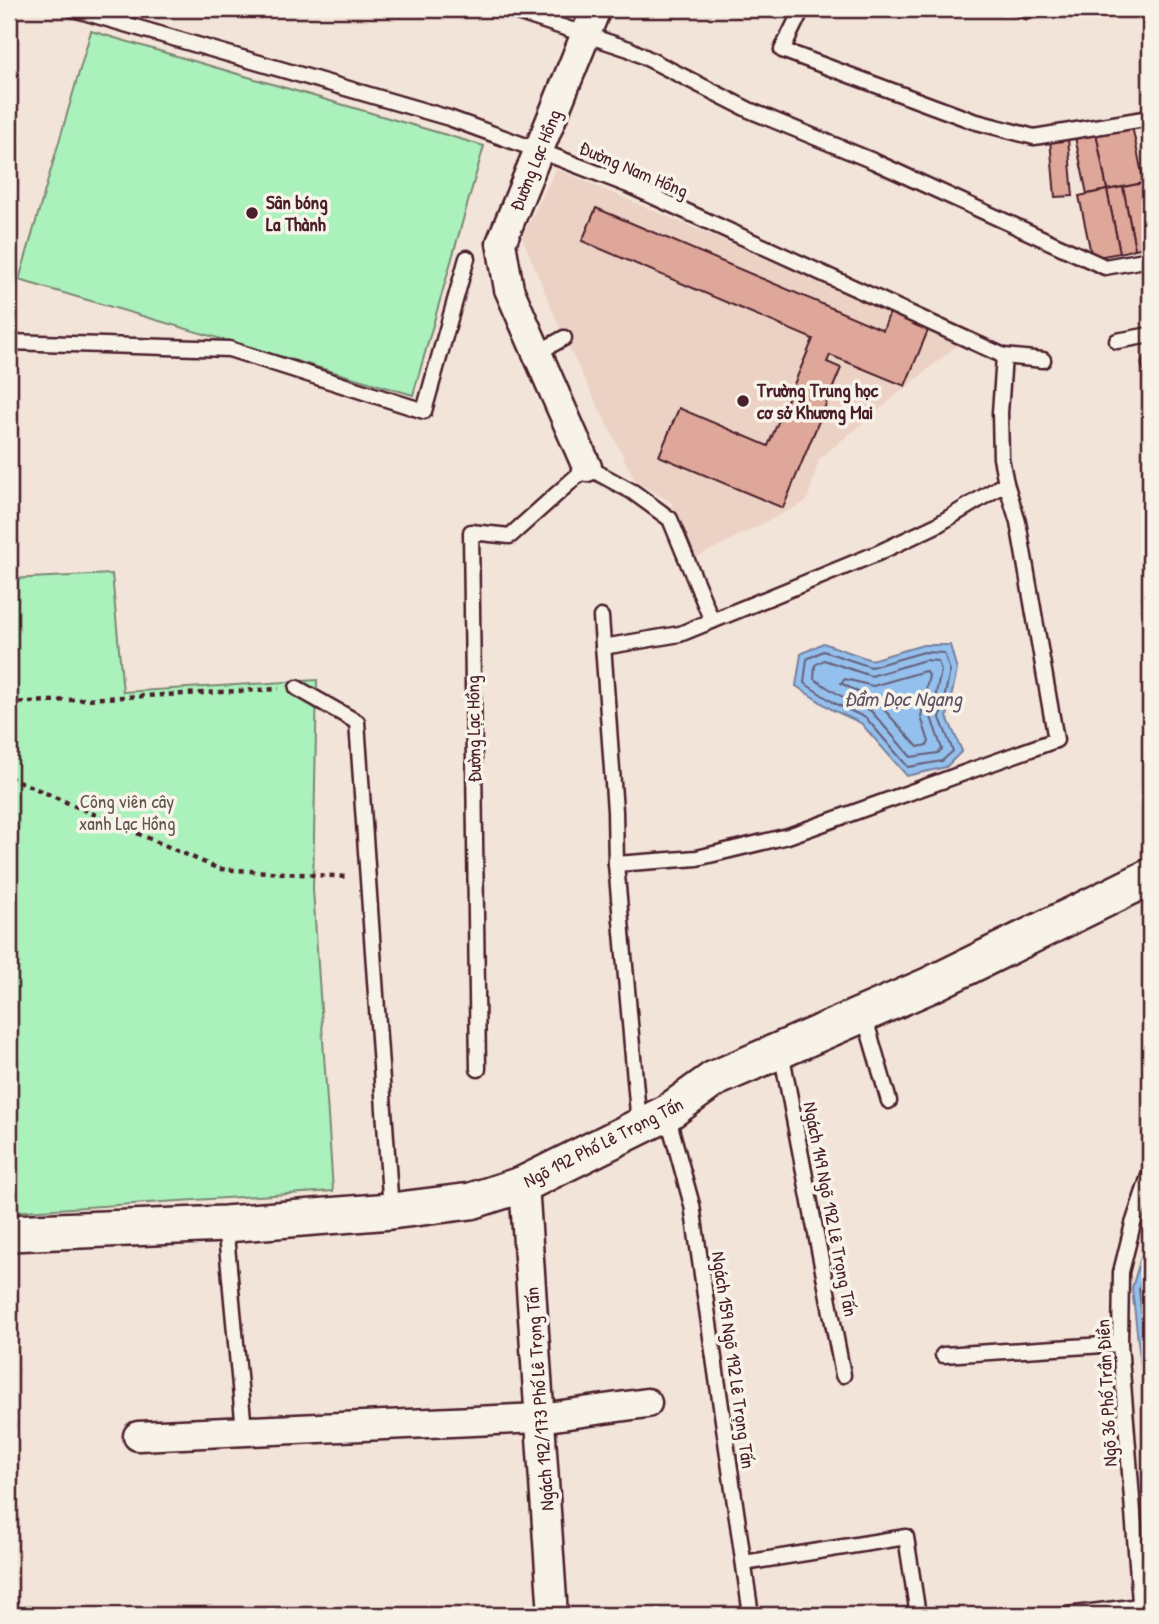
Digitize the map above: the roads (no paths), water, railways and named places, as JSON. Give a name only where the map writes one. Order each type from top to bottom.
[{"type":"street","name":"Đường Lạc Hồng","points":[[587,467],[509,289],[501,243],[591,21]]},
{"type":"street","name":"Ngõ 192 Phố Lê Trọng Tấn","points":[[9,1233],[225,1224],[391,1211],[471,1201],[524,1184],[653,1119],[714,1079],[864,1015],[1150,877]]},
{"type":"street","name":"Ngách 192/173 Phố Lê Trọng Tấn","points":[[524,1184],[553,1615]]},
{"type":"street","points":[[138,1436],[540,1419],[647,1403]]},
{"type":"lane","name":"Đường Nam Hồng","points":[[73,9],[449,118],[628,185],[1004,356],[1043,360]]},
{"type":"lane","points":[[508,9],[591,21],[629,49],[750,110],[873,161],[1105,267],[1150,259]]},
{"type":"lane","points":[[802,9],[782,50],[972,121],[1034,137],[1150,118]]},
{"type":"lane","points":[[1022,9],[1037,9]]},
{"type":"lane","points":[[9,342],[229,349],[424,411],[467,258]]},
{"type":"lane","points":[[1116,341],[1150,335]]},
{"type":"lane","points":[[537,353],[564,338]]},
{"type":"lane","points":[[616,864],[697,858],[789,836],[1056,740],[1018,522],[1001,458],[1004,356]]},
{"type":"lane","points":[[587,467],[634,492],[670,519],[712,621]]},
{"type":"lane","name":"Đường Lạc Hồng","points":[[478,1069],[471,532],[510,536],[587,467]]},
{"type":"lane","points":[[603,648],[680,634],[712,621],[902,542],[937,525],[1006,482]]},
{"type":"lane","points":[[601,617],[615,811],[616,864],[653,1119]]},
{"type":"lane","points":[[297,688],[356,722],[391,1211]]},
{"type":"lane","points":[[864,1015],[889,1101]]},
{"type":"lane","name":"Ngách 149 Ngõ 192 Lê Trọng Tấn","points":[[781,1051],[843,1375]]},
{"type":"lane","name":"Ngách 159 Ngõ 192 Lê Trọng Tấn","points":[[653,1119],[692,1205],[751,1615]]},
{"type":"lane","name":"Ngõ 36 Phố Trần Điền","points":[[1140,1611],[1119,1344],[1121,1272],[1150,1173]]},
{"type":"lane","points":[[225,1224],[244,1430]]},
{"type":"lane","points":[[943,1355],[1119,1344]]},
{"type":"lane","points":[[744,1563],[906,1537],[918,1615]]},
{"type":"lane","points":[[1067,1615],[1140,1611]]},
{"type":"water","name":"Đầm Dọc Ngang","points":[[823,643],[871,660],[923,645],[950,645],[957,670],[947,717],[962,751],[946,767],[907,776],[861,723],[833,710],[796,686],[801,654]]},
{"type":"water","points":[[1150,1225],[1150,1446],[1132,1288]]},
{"type":"place","name":"Sân bóng La Thành","points":[[252,213]]},
{"type":"place","name":"Trường Trung học cơ sở Khương Mai","points":[[743,401]]},
{"type":"park label","name":"Công viên cây xanh Lạc Hồng","points":[[127,812]]}]
